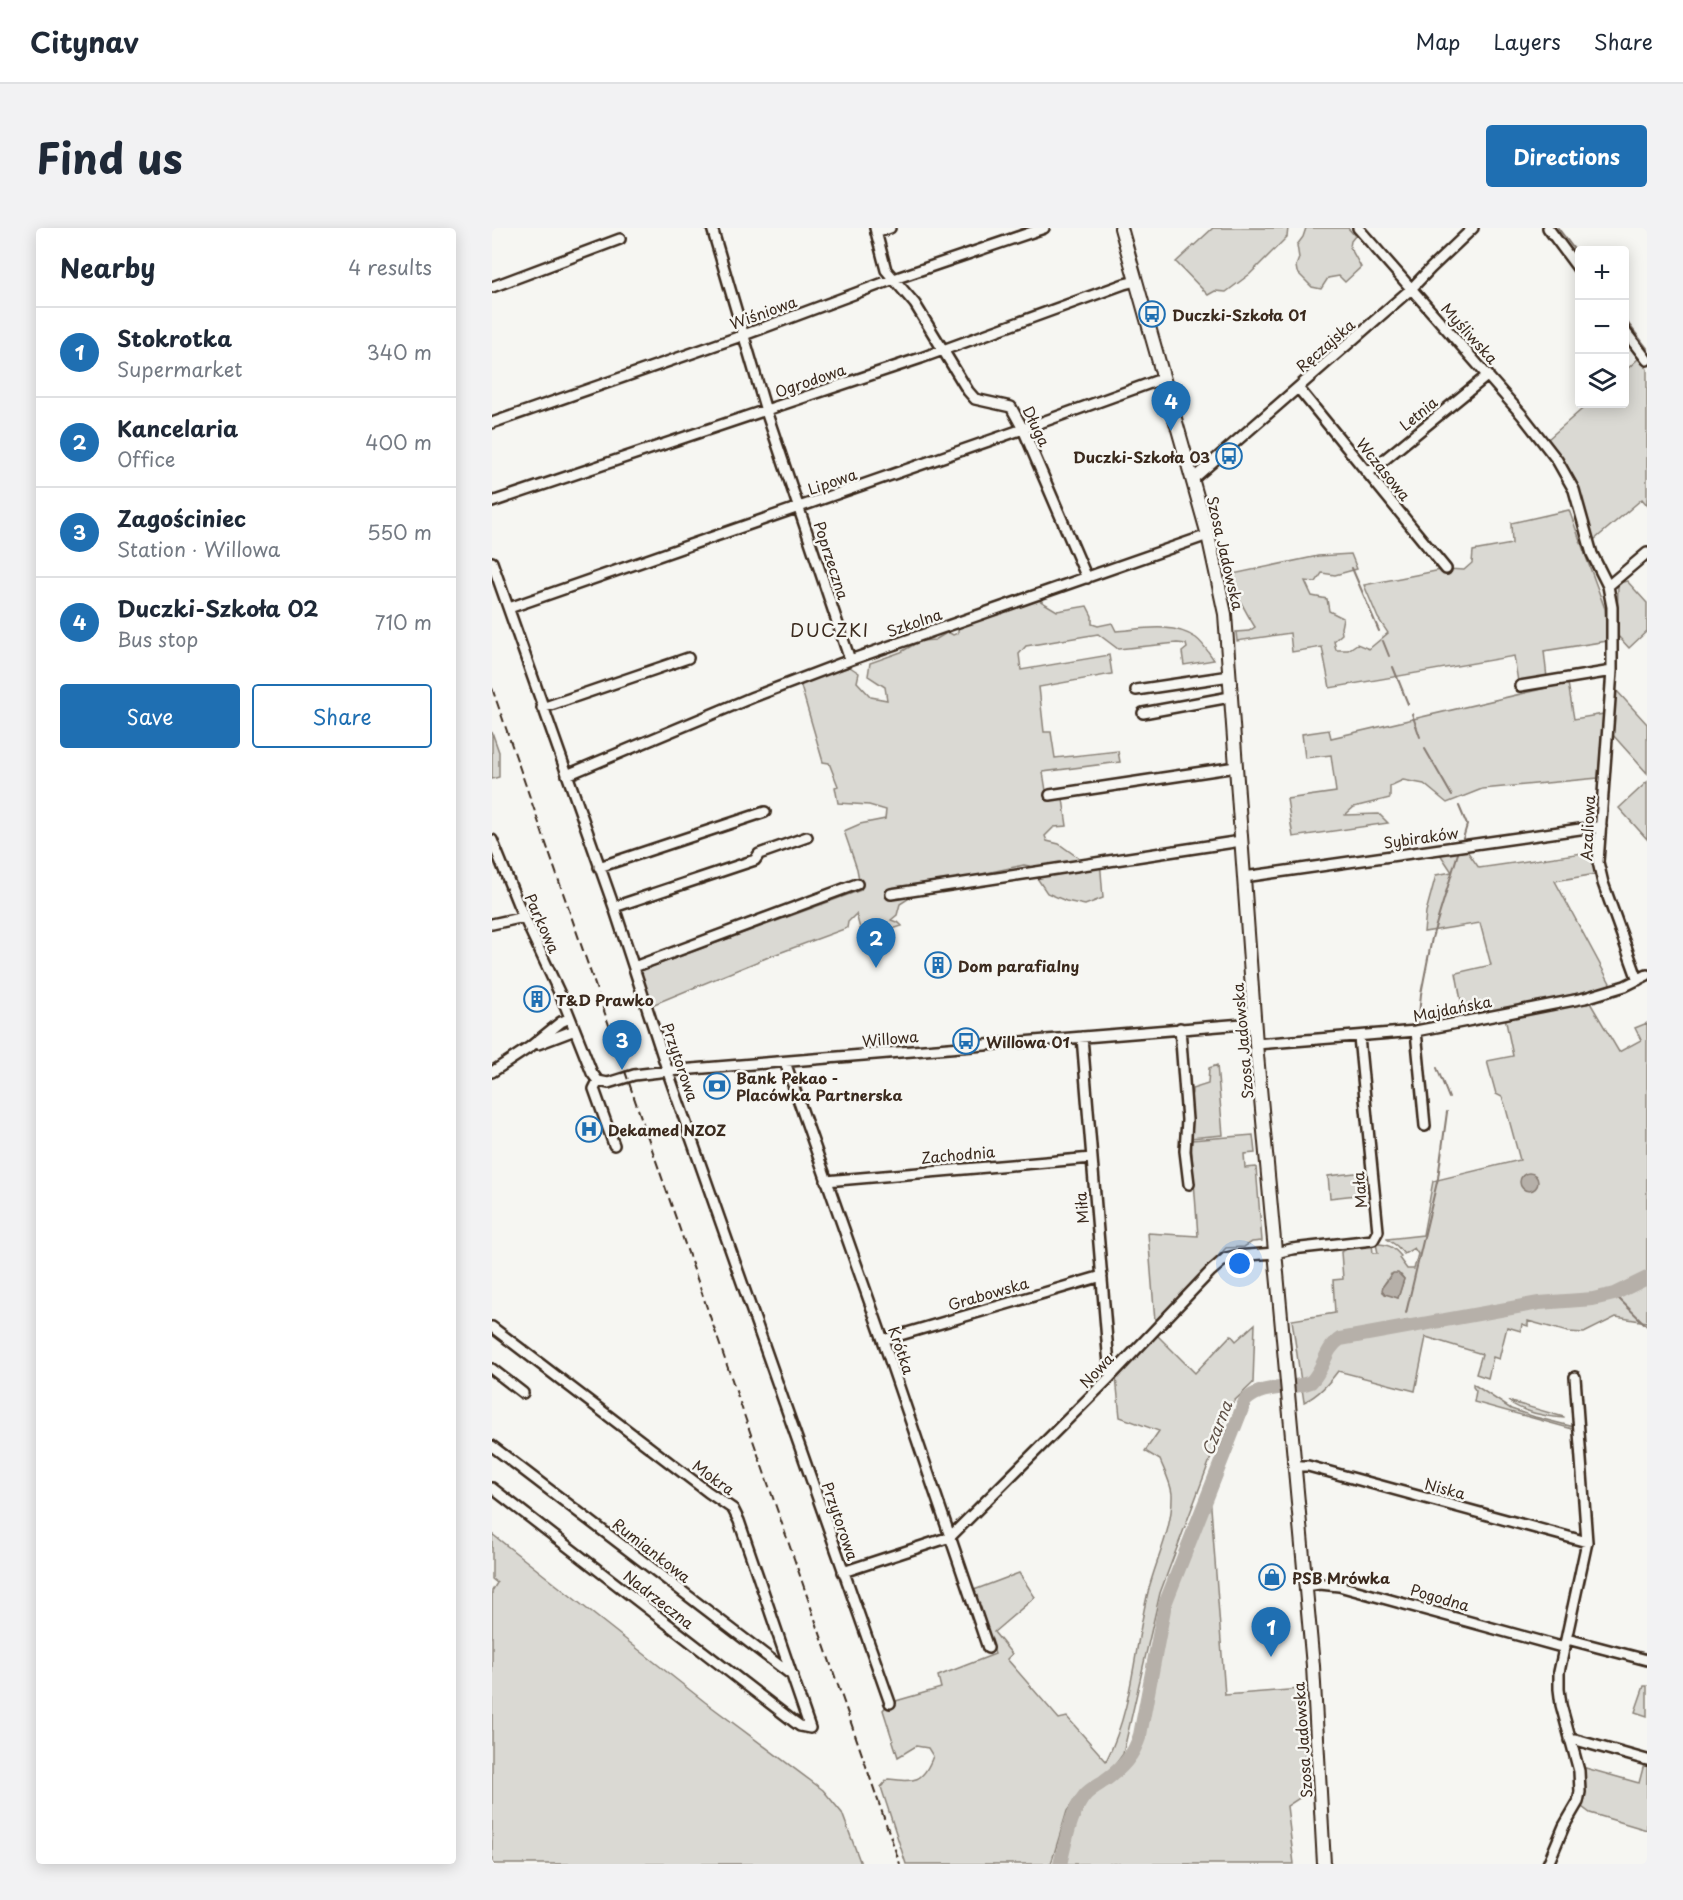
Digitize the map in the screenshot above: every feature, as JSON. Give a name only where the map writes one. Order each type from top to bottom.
[{"type":"main road","name":"Szosa Jadowska","points":[[1121,228],[1193,479],[1225,614],[1256,1044],[1313,1666],[1324,1864]]},
{"type":"street","name":"Poprzeczna","points":[[712,228],[766,411],[850,660]]},
{"type":"street","points":[[875,230],[890,228]]},
{"type":"street","name":"Wiśniowa","points":[[492,423],[744,335],[894,279],[1044,228]]},
{"type":"street","name":"Myśliwska","points":[[1358,228],[1488,375],[1557,460]]},
{"type":"street","name":"Ręczajska","points":[[1193,479],[1411,289],[1473,228]]},
{"type":"street","points":[[1548,228],[1575,264]]},
{"type":"street","name":"Długa","points":[[875,230],[886,270],[915,304],[968,391],[975,399],[1011,407],[1023,429],[1087,578]]},
{"type":"street","points":[[492,287],[620,239]]},
{"type":"street","name":"Ogrodowa","points":[[492,502],[766,411],[1136,281]]},
{"type":"street","points":[[1629,337],[1647,360]]},
{"type":"street","name":"Letnia","points":[[1368,473],[1488,375]]},
{"type":"street","name":"Lipowa","points":[[509,608],[1164,380]]},
{"type":"street","name":"Wczasowa","points":[[1299,389],[1446,569]]},
{"type":"street","name":"Azaliowa","points":[[1557,460],[1574,490],[1592,554],[1608,586],[1612,607],[1612,670],[1598,862],[1603,883],[1642,978]]},
{"type":"street","name":"Szkolna","points":[[567,775],[753,697],[850,660],[1208,535]]},
{"type":"street","points":[[1608,586],[1647,553]]},
{"type":"street","name":"Przytorowa","points":[[492,562],[890,1703]]},
{"type":"street","points":[[542,708],[688,658]]},
{"type":"street","points":[[1520,686],[1612,670]]},
{"type":"street","points":[[1136,690],[1230,676]]},
{"type":"street","points":[[1143,713],[1230,697]]},
{"type":"street","points":[[1050,795],[1236,767]]},
{"type":"street","points":[[599,867],[765,812]]},
{"type":"street","name":"Sybiraków","points":[[1244,877],[1601,826]]},
{"type":"street","points":[[614,908],[755,860],[759,854],[807,837]]},
{"type":"street","points":[[891,894],[1241,841]]},
{"type":"street","name":"Parkowa","points":[[493,844],[570,1018]]},
{"type":"street","points":[[634,967],[856,884]]},
{"type":"street","points":[[492,924],[524,918]]},
{"type":"street","name":"Majdańska","points":[[1256,1044],[1416,1031],[1585,998],[1605,993],[1642,978]]},
{"type":"street","points":[[492,1072],[530,1047],[556,1025],[570,1018],[592,1073],[598,1081],[594,1089],[614,1145]]},
{"type":"street","name":"Willowa","points":[[598,1081],[608,1083],[634,1075],[668,1071],[1255,1023]]},
{"type":"street","points":[[1180,1028],[1187,1120],[1185,1151],[1189,1185]]},
{"type":"street","points":[[530,1047],[575,1030]]},
{"type":"street","points":[[1416,1031],[1425,1126]]},
{"type":"street","name":"Miła","points":[[1082,1037],[1110,1377]]},
{"type":"street","name":"Mała","points":[[1275,1254],[1371,1241],[1376,1237],[1378,1231],[1359,1037]]},
{"type":"street","name":"Krótka","points":[[785,1062],[988,1648]]},
{"type":"street","name":"Zachodnia","points":[[826,1181],[1092,1158]]},
{"type":"street","name":"Nowa","points":[[950,1537],[1222,1261],[1239,1255],[1275,1254]]},
{"type":"street","name":"Grabowska","points":[[883,1340],[1102,1276]]},
{"type":"street","name":"Mokra","points":[[492,1327],[733,1509],[794,1677],[810,1728]]},
{"type":"street","points":[[492,1369],[523,1393]]},
{"type":"street","points":[[1548,1864],[1564,1826],[1578,1802],[1580,1792],[1579,1771],[1559,1689],[1559,1672],[1587,1542],[1575,1377]]},
{"type":"street","name":"Rumiankowa","points":[[492,1446],[794,1677]]},
{"type":"street","name":"Niska","points":[[1294,1466],[1308,1466],[1587,1542]]},
{"type":"street","name":"Nadrzeczna","points":[[492,1488],[793,1721],[800,1726],[810,1728]]},
{"type":"street","name":"Przytorowa","points":[[843,1572],[950,1537]]},
{"type":"street","name":"Pogodna","points":[[1305,1586],[1320,1584],[1339,1586],[1566,1643],[1647,1660]]},
{"type":"street","points":[[1570,1740],[1647,1760]]},
{"type":"shaded area","points":[[1213,228],[1288,228],[1287,237],[1250,274],[1226,292],[1215,291],[1208,295],[1176,262]]},
{"type":"shaded area","points":[[1306,228],[1348,228],[1355,236],[1350,247],[1361,267],[1345,282],[1339,276],[1328,278],[1321,289],[1312,287],[1297,272],[1296,266],[1299,258],[1297,245]]},
{"type":"shaded area","points":[[1639,358],[1647,369],[1647,505],[1642,499],[1594,540],[1577,483],[1564,460],[1548,439],[1583,408],[1629,408],[1629,367]]},
{"type":"shaded area","points":[[1569,510],[1605,609],[1607,641],[1544,651],[1547,678],[1518,682],[1514,656],[1330,688],[1322,647],[1292,652],[1290,633],[1237,641],[1236,632],[1249,631],[1255,627],[1228,582],[1228,575],[1318,556],[1351,554],[1357,569],[1335,575],[1322,573],[1316,582],[1305,581],[1312,596],[1327,599],[1329,611],[1343,618],[1342,634],[1334,641],[1336,650],[1348,650],[1357,644],[1369,649],[1388,633],[1378,618],[1364,585],[1446,569],[1464,570],[1472,563],[1473,551],[1512,544],[1511,523]]},
{"type":"shaded area","points":[[1627,581],[1647,603],[1647,631],[1629,648],[1617,635],[1618,583]]},
{"type":"shaded area","points":[[1039,600],[1057,611],[1087,606],[1092,616],[1092,624],[1098,626],[1112,623],[1116,631],[1167,628],[1187,633],[1201,643],[1214,660],[1184,665],[1182,652],[1187,648],[1186,644],[1118,649],[1098,634],[1026,646],[1019,654],[1021,670],[1109,655],[1112,674],[1039,687],[1044,732],[1051,732],[1055,758],[1118,751],[1120,762],[1043,772],[1047,797],[1063,799],[1067,826],[1054,827],[1045,836],[1047,841],[1059,844],[1083,861],[1100,859],[1103,898],[1085,905],[1066,901],[1047,893],[1029,866],[1024,865],[981,874],[981,886],[914,895],[900,904],[897,915],[891,920],[902,926],[883,932],[861,932],[856,914],[848,922],[847,928],[771,956],[652,1005],[640,971],[861,890],[857,869],[844,831],[860,824],[885,819],[886,810],[869,805],[838,803],[835,787],[838,786],[829,763],[823,762],[800,683],[850,667],[859,673],[857,682],[871,697],[887,700],[885,687],[868,676],[870,663],[901,652],[920,641],[935,640],[948,632],[953,635],[958,633],[958,628]]},
{"type":"shaded area","points":[[1568,683],[1574,719],[1604,714],[1598,778],[1482,789],[1447,803],[1424,784],[1403,780],[1390,786],[1390,798],[1354,807],[1345,815],[1379,814],[1388,823],[1293,837],[1287,799],[1336,792],[1331,755],[1305,758],[1302,734],[1329,730],[1331,738]]},
{"type":"shaded area","points":[[1615,691],[1647,724],[1647,773],[1612,734]]},
{"type":"shaded area","points":[[492,732],[499,752],[499,777],[492,779]]},
{"type":"shaded area","points":[[1647,782],[1647,839],[1619,808]]},
{"type":"shaded area","points":[[1465,848],[1479,868],[1596,851],[1596,874],[1555,881],[1611,985],[1533,1004],[1464,1017],[1456,973],[1491,965],[1480,923],[1424,932],[1426,912],[1436,875],[1452,872],[1438,851]]},
{"type":"shaded area","points":[[1589,1001],[1619,1052],[1641,1040],[1635,1028],[1647,1023],[1647,1322],[1616,1317],[1584,1333],[1568,1332],[1528,1321],[1528,1326],[1522,1324],[1521,1331],[1507,1327],[1499,1359],[1493,1357],[1488,1378],[1476,1374],[1482,1354],[1426,1337],[1415,1391],[1338,1371],[1319,1392],[1304,1402],[1292,1320],[1335,1313],[1333,1280],[1343,1279],[1341,1252],[1353,1246],[1372,1244],[1373,1253],[1378,1253],[1376,1244],[1384,1244],[1401,1256],[1399,1258],[1407,1269],[1414,1269],[1418,1254],[1414,1248],[1404,1254],[1387,1239],[1423,1235],[1433,1181],[1520,1160],[1505,1105],[1502,1097],[1496,1094],[1487,1061],[1513,1056],[1505,1017]],"holes":[[[1391,1274],[1401,1275],[1404,1279],[1398,1298],[1383,1292],[1383,1286]]]},
{"type":"shaded area","points":[[1217,1065],[1223,1135],[1190,1138],[1188,1103],[1192,1089],[1208,1084],[1209,1068]]},
{"type":"shaded area","points":[[1253,1135],[1255,1153],[1244,1154],[1245,1168],[1256,1167],[1262,1241],[1252,1242],[1244,1247],[1226,1248],[1155,1322],[1148,1233],[1198,1236],[1191,1140]]},
{"type":"shaded area","points":[[1364,1172],[1365,1194],[1330,1198],[1328,1176]]},
{"type":"shaded area","points":[[1525,1173],[1533,1173],[1538,1178],[1536,1189],[1525,1191],[1520,1186],[1520,1178]]},
{"type":"shaded area","points":[[1393,1273],[1398,1273],[1404,1279],[1398,1298],[1385,1294],[1382,1290]]},
{"type":"shaded area","points":[[1255,1324],[1253,1383],[1231,1404],[1160,1593],[1123,1754],[1112,1769],[1077,1797],[1067,1811],[1051,1864],[906,1864],[881,1787],[888,1779],[917,1779],[926,1771],[933,1756],[928,1748],[916,1746],[898,1757],[883,1710],[889,1703],[941,1688],[938,1676],[995,1654],[974,1590],[1019,1573],[1035,1597],[994,1632],[1012,1654],[1007,1659],[1059,1719],[1067,1717],[1106,1761],[1122,1720],[1143,1613],[1172,1507],[1169,1481],[1160,1460],[1145,1451],[1159,1431],[1120,1417],[1116,1377],[1157,1335],[1195,1373],[1231,1335],[1236,1341]]},
{"type":"shaded area","points":[[1473,1384],[1511,1409],[1574,1427],[1576,1430],[1474,1402],[1476,1391]]},
{"type":"shaded area","points":[[1508,1401],[1564,1417],[1564,1418],[1534,1413]]},
{"type":"shaded area","points":[[1210,1494],[1225,1695],[1301,1689],[1307,1793],[1287,1806],[1294,1864],[1064,1864],[1075,1824],[1086,1802],[1125,1769],[1138,1751],[1144,1736],[1169,1605]]},
{"type":"shaded area","points":[[492,1534],[705,1702],[823,1790],[842,1813],[861,1864],[492,1864],[492,1591],[497,1583],[492,1579]]},
{"type":"shaded area","points":[[1644,1686],[1647,1686],[1647,1716],[1635,1712]]},
{"type":"shaded area","points":[[1644,1764],[1647,1765],[1647,1830],[1590,1813],[1582,1807],[1582,1767],[1639,1783]]},
{"type":"waterway","points":[[1558,228],[1575,250]]},
{"type":"waterway","points":[[1629,325],[1647,348]]},
{"type":"waterway","points":[[1352,568],[1379,631]]},
{"type":"waterway","points":[[1383,641],[1389,656]]},
{"type":"waterway","points":[[1393,667],[1408,704]]},
{"type":"waterway","points":[[1412,714],[1420,737]]},
{"type":"waterway","points":[[1425,749],[1452,796]]},
{"type":"waterway","points":[[1459,806],[1467,825],[1462,842]]},
{"type":"waterway","points":[[1418,1025],[1421,994],[1432,938],[1459,850]]},
{"type":"waterway","points":[[1437,1068],[1449,1098]]},
{"type":"waterway","points":[[1406,1313],[1438,1178],[1447,1112]]},
{"type":"waterway","name":"Czarna","points":[[1060,1864],[1069,1828],[1080,1802],[1089,1791],[1121,1767],[1137,1743],[1165,1604],[1245,1401],[1252,1395],[1268,1389],[1311,1382],[1319,1372],[1331,1348],[1340,1339],[1539,1303],[1593,1299],[1614,1294],[1647,1278]]},
{"type":"waterway","points":[[1614,1294],[1647,1326]]},
{"type":"waterway","name":"Czarna","points":[[1404,1327],[1405,1321]]},
{"type":"railway","points":[[492,688],[900,1864]]},
{"type":"place","name":"Duczki-Szkoła 01","points":[[1152,314]]},
{"type":"place","name":"Duczki-Szkoła 02","points":[[1171,431]]},
{"type":"place","name":"Duczki-Szkoła 03","points":[[1229,456]]},
{"type":"place","name":"Dom parafialny","points":[[938,965]]},
{"type":"place","name":"Kancelaria","points":[[876,968]]},
{"type":"place","name":"T&D Prawko","points":[[537,999]]},
{"type":"place","name":"Willowa 01","points":[[966,1041]]},
{"type":"place","name":"Zagościniec","points":[[622,1070]]},
{"type":"place","name":"Bank Pekao - Placówka Partnerska","points":[[717,1086]]},
{"type":"place","name":"Dekamed NZOZ","points":[[589,1129]]},
{"type":"place","name":"PSB Mrówka","points":[[1272,1577]]},
{"type":"place","name":"Stokrotka","points":[[1271,1657]]},
{"type":"district","name":"DUCZKI","points":[[830,629]]}]
